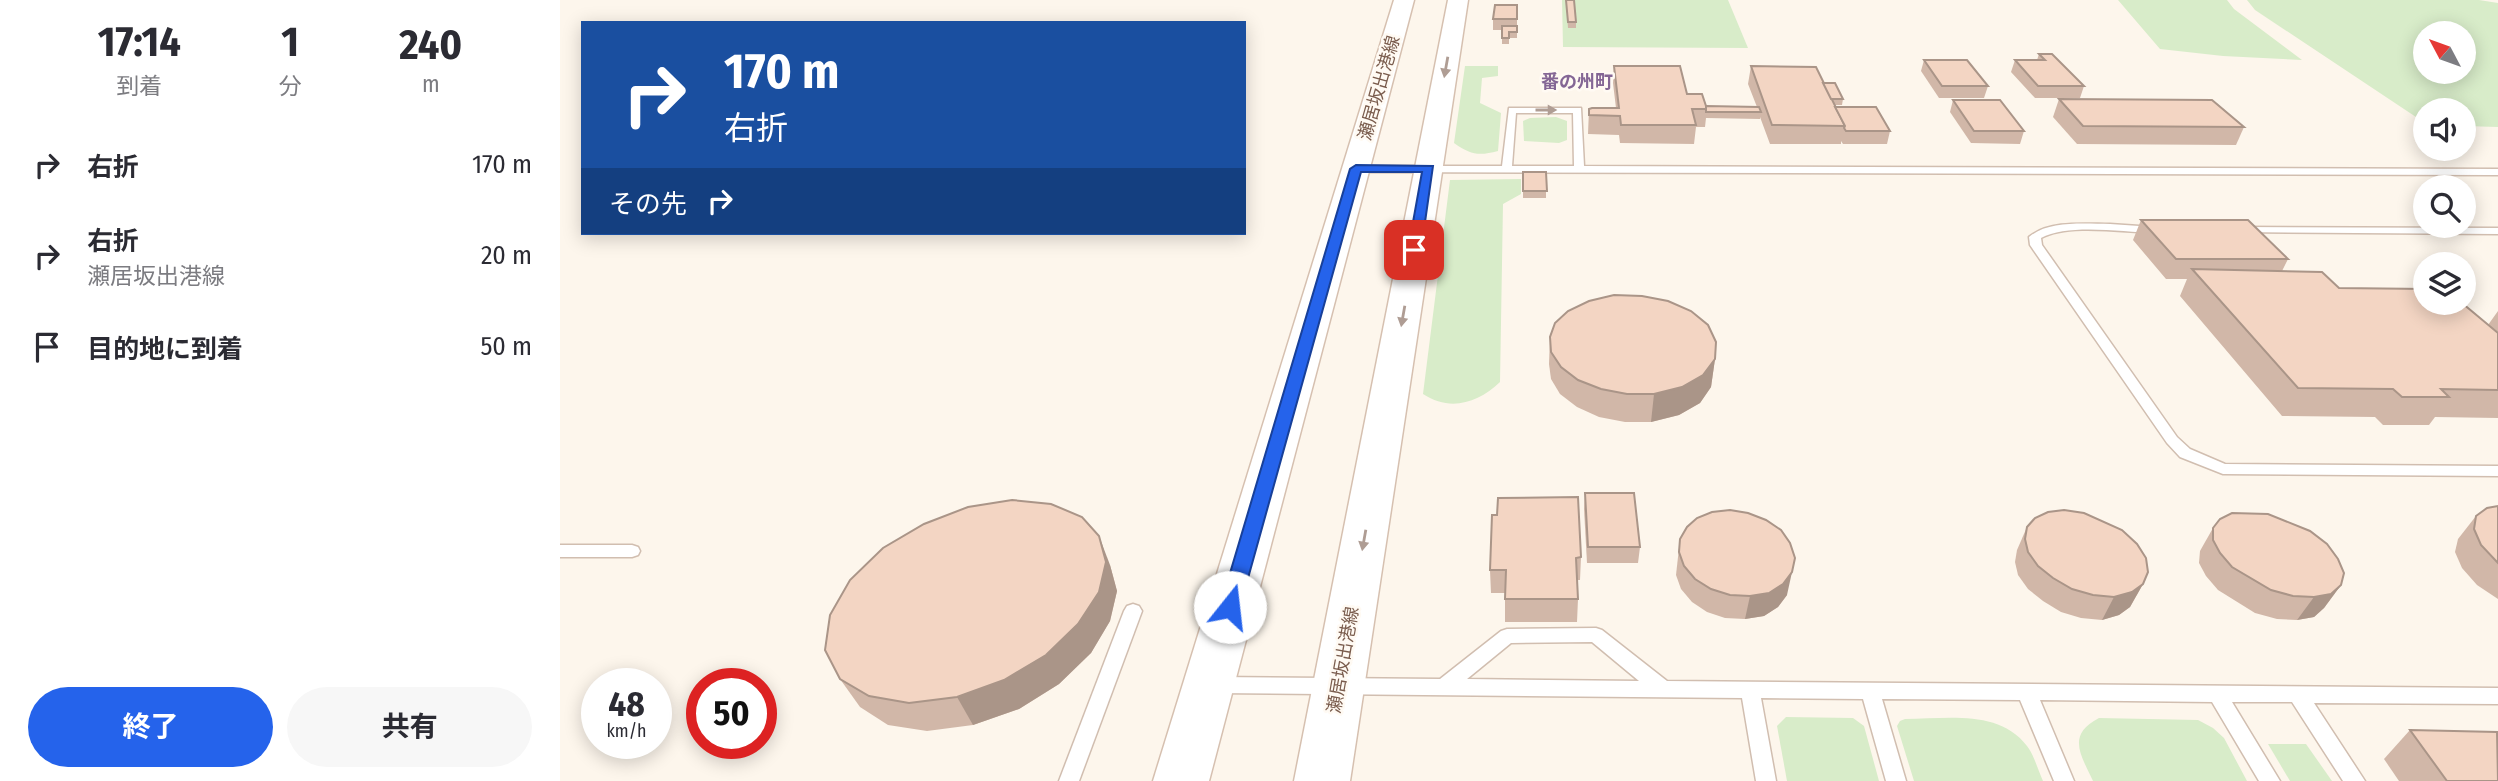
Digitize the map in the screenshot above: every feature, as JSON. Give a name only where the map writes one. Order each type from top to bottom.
[{"type":"main road","name":"瀬居坂出港線","points":[[1181,781],[1404,0]]},
{"type":"main road","name":"瀬居坂出港線","points":[[1322,781],[1458,0]]},
{"type":"lane","points":[[1507,169],[1512,110],[1578,110],[1579,169]]},
{"type":"lane","points":[[1356,169],[2498,172]]},
{"type":"lane","points":[[2168,230],[2058,229],[2039,233],[2035,237],[2036,245],[2172,440],[2185,453],[2223,469],[2498,471]]},
{"type":"lane","points":[[2223,230],[2498,231]]},
{"type":"lane","points":[[560,551],[632,551]]},
{"type":"lane","points":[[1069,781],[1133,611]]},
{"type":"lane","points":[[1444,687],[1507,636],[1596,635],[1663,690]]},
{"type":"lane","points":[[1208,685],[2498,696]]},
{"type":"lane","points":[[1750,690],[1766,781]]},
{"type":"lane","points":[[1871,692],[1896,781]]},
{"type":"lane","points":[[2027,693],[2064,781]]},
{"type":"lane","points":[[2218,695],[2270,781]]},
{"type":"lane","points":[[2298,695],[2356,781]]},
{"type":"green space","points":[[1562,0],[1728,0],[1748,48],[1563,47]]},
{"type":"green space","points":[[2118,0],[2227,0],[2234,9],[2302,60],[2223,56],[2160,49]]},
{"type":"green space","points":[[2247,0],[2479,0],[2498,3],[2498,127],[2476,126],[2476,98],[2413,98],[2413,115],[2255,10]]},
{"type":"green space","points":[[1465,66],[1498,66],[1498,76],[1482,78],[1480,103],[1501,113],[1498,151],[1475,153],[1454,143]]},
{"type":"green space","points":[[1556,117],[1567,121],[1567,140],[1559,143],[1524,141],[1523,121],[1530,118]]},
{"type":"green space","points":[[1521,179],[1521,194],[1503,204],[1500,382],[1482,395],[1463,403],[1433,400],[1423,394],[1450,180]]},
{"type":"green space","points":[[1786,717],[1853,718],[1864,726],[1879,781],[1787,781],[1777,726]]},
{"type":"green space","points":[[2099,718],[2198,720],[2224,738],[2247,781],[2093,781],[2081,754],[2079,739],[2082,731]]},
{"type":"green space","points":[[1905,719],[1971,719],[2002,726],[2027,746],[2043,781],[1914,781],[1897,726]]},
{"type":"green space","points":[[2268,744],[2306,744],[2332,781],[2290,781]]},
{"type":"building","points":[[1566,0],[1574,0],[1576,22],[1568,22]]},
{"type":"building","points":[[1495,5],[1517,5],[1517,19],[1493,19]]},
{"type":"building","points":[[1502,26],[1517,26],[1517,32],[1509,32],[1509,38],[1502,38]]},
{"type":"building","points":[[2039,54],[2052,54],[2084,86],[2038,86],[2015,60],[2045,60]]},
{"type":"building","points":[[1924,60],[1967,60],[1988,86],[1942,86]]},
{"type":"building","points":[[1614,66],[1680,66],[1687,94],[1702,94],[1707,109],[1692,109],[1696,125],[1621,125],[1620,116],[1589,115],[1589,109],[1592,108],[1619,108]]},
{"type":"building","points":[[1751,66],[1816,67],[1845,126],[1772,125]]},
{"type":"building","points":[[1823,83],[1835,83],[1843,99],[1831,99]]},
{"type":"building","points":[[2059,99],[2212,100],[2244,127],[2083,126]]},
{"type":"building","points":[[1953,100],[2000,100],[2024,131],[1974,131]]},
{"type":"building","points":[[1706,106],[1759,107],[1761,112],[1706,112]]},
{"type":"building","points":[[1835,107],[1876,107],[1890,131],[1846,131]]},
{"type":"building","points":[[1523,172],[1546,172],[1547,191],[1523,191]]},
{"type":"building","points":[[2141,220],[2248,220],[2288,259],[2176,259]]},
{"type":"building","points":[[2192,269],[2322,272],[2339,288],[2413,289],[2413,315],[2476,315],[2498,333],[2498,390],[2441,389],[2449,397],[2402,397],[2393,389],[2298,388]]},
{"type":"building","points":[[1614,295],[1668,301],[1691,311],[1708,325],[1716,342],[1715,359],[1703,375],[1682,387],[1654,394],[1627,394],[1601,389],[1578,380],[1561,367],[1551,352],[1550,337],[1555,323],[1568,311],[1589,301]]},
{"type":"building","points":[[1585,493],[1634,493],[1640,547],[1588,547]]},
{"type":"building","points":[[1578,497],[1581,557],[1576,558],[1578,599],[1505,599],[1506,570],[1490,570],[1492,515],[1497,515],[1498,498]]},
{"type":"building","points":[[1012,500],[1051,504],[1082,517],[1099,536],[1106,562],[1099,592],[1078,624],[1046,655],[1004,680],[957,697],[909,703],[869,696],[840,679],[825,650],[830,615],[850,580],[883,548],[924,524],[968,507]]},
{"type":"building","points":[[2498,506],[2498,563],[2481,545],[2474,529],[2476,516],[2487,508]]},
{"type":"building","points":[[1730,510],[1766,520],[1781,530],[1790,543],[1795,558],[1792,572],[1783,584],[1769,593],[1730,595],[1711,589],[1695,579],[1684,566],[1679,552],[1680,539],[1687,527],[1697,518],[1712,512]]},
{"type":"building","points":[[2064,510],[2084,513],[2122,530],[2137,544],[2146,558],[2148,572],[2143,584],[2132,592],[2114,597],[2093,595],[2072,589],[2038,566],[2028,552],[2025,539],[2027,527],[2035,518],[2048,512]]},
{"type":"building","points":[[2232,513],[2268,514],[2310,531],[2327,544],[2338,559],[2344,573],[2341,585],[2331,594],[2314,597],[2293,596],[2271,590],[2232,567],[2213,540],[2213,528],[2220,519]]},
{"type":"building","points":[[2410,730],[2497,732],[2498,781],[2447,781]]},
{"type":"district","name":"番の州町","points":[[1577,82]]},
{"type":"route","points":[[1230,607],[1356,169],[1429,168],[1414,250]]}]
